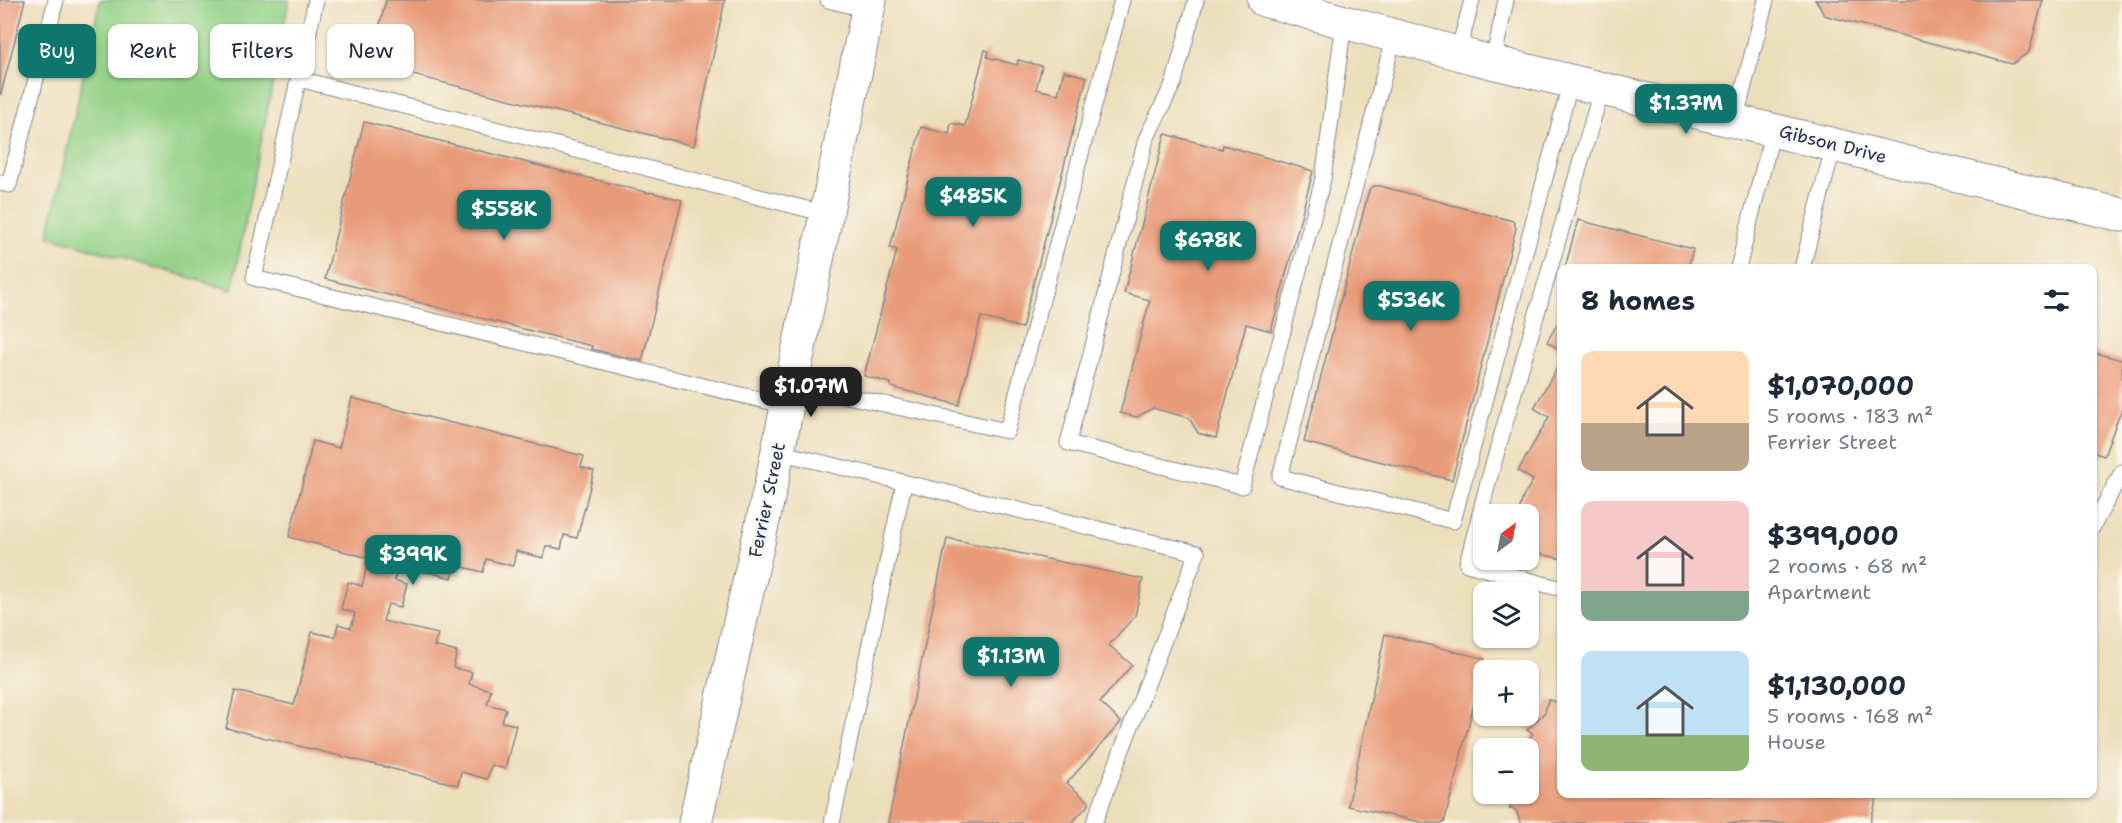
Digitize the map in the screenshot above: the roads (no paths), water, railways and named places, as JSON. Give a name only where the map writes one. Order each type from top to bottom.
[{"type":"main road","name":"Gibson Drive","points":[[1264,0],[1493,62],[2122,216]]},
{"type":"main road","name":"Ferrier Street","points":[[695,823],[778,452],[869,5]]},
{"type":"lane","points":[[0,183],[9,185],[56,0]]},
{"type":"lane","points":[[316,0],[254,278],[790,395],[1007,431],[1122,0]]},
{"type":"lane","points":[[828,0],[869,5]]},
{"type":"lane","points":[[1196,0],[1174,82],[1146,139],[1068,443],[1242,486],[1323,179],[1344,21]]},
{"type":"lane","points":[[1458,53],[1472,0]]},
{"type":"lane","points":[[1493,62],[1506,0]]},
{"type":"lane","points":[[1735,121],[1766,0]]},
{"type":"lane","points":[[1394,36],[1280,477],[1453,521],[1586,84]]},
{"type":"lane","points":[[299,79],[826,214]]},
{"type":"lane","points":[[1557,588],[1467,564],[1586,84]]},
{"type":"lane","points":[[1739,264],[1773,130]]},
{"type":"lane","points":[[1803,264],[1834,144]]},
{"type":"lane","points":[[778,452],[1197,553],[1094,823]]},
{"type":"lane","points":[[2097,519],[2122,472]]},
{"type":"lane","points":[[832,823],[904,483]]}]
